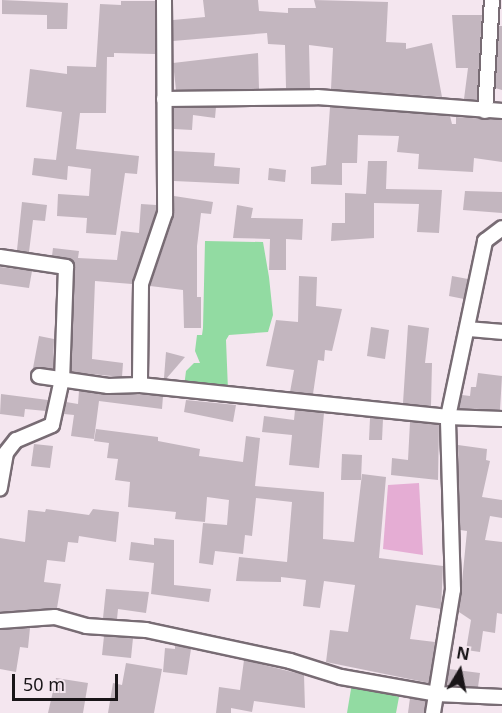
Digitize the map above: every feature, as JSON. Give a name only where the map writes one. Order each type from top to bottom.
[{"type":"street","points":[[140,385],[141,284],[165,213],[164,0]]},
{"type":"street","points":[[485,111],[492,0]]},
{"type":"street","points":[[164,99],[317,97],[502,111]]},
{"type":"street","points":[[432,713],[453,590],[448,417],[468,329],[484,241],[502,228]]},
{"type":"street","points":[[0,257],[66,267],[62,379],[52,425],[16,440],[6,453],[0,488]]},
{"type":"street","points":[[468,329],[502,332]]},
{"type":"street","points":[[39,376],[448,417],[502,419]]},
{"type":"street","points":[[0,621],[55,617],[86,626],[146,630],[290,661],[341,677],[437,694],[502,697]]},
{"type":"shaded area","points":[[205,241],[263,242],[269,277],[273,315],[268,332],[229,335],[226,340],[228,390],[184,387],[186,371],[194,363],[200,363],[195,351],[197,335],[202,335],[203,328]]},
{"type":"shaded area","points":[[419,483],[423,555],[383,549],[388,485]]},
{"type":"shaded area","points":[[352,683],[399,697],[396,713],[347,713]]},
{"type":"building","points":[[2,0],[68,3],[67,29],[47,29],[47,15],[2,14]]},
{"type":"building","points":[[203,0],[258,0],[259,11],[288,13],[288,8],[316,8],[314,0],[388,2],[386,42],[406,43],[406,49],[432,43],[442,97],[331,89],[333,48],[309,45],[310,88],[286,88],[285,45],[268,44],[267,33],[173,41],[173,20],[205,17]]},
{"type":"building","points":[[121,1],[155,1],[155,54],[114,53],[114,57],[107,57],[106,113],[80,113],[76,149],[139,156],[137,174],[125,173],[116,235],[86,233],[87,218],[57,216],[58,194],[89,196],[91,169],[68,166],[67,180],[32,175],[34,158],[56,160],[62,112],[26,107],[30,69],[67,74],[67,66],[96,67],[100,4],[121,5]]},
{"type":"building","points":[[452,15],[482,15],[477,100],[464,99],[468,68],[456,68]]},
{"type":"building","points":[[499,26],[502,26],[502,90],[495,88]]},
{"type":"building","points":[[258,53],[259,89],[176,90],[173,63]]},
{"type":"building","points":[[216,107],[215,118],[193,115],[192,130],[174,129],[174,108]]},
{"type":"building","points":[[330,107],[450,116],[452,124],[456,124],[456,117],[502,120],[502,162],[474,158],[473,172],[418,169],[419,154],[397,152],[399,136],[358,135],[357,163],[342,163],[342,185],[311,184],[311,167],[326,165]]},
{"type":"building","points":[[174,151],[215,153],[214,166],[240,168],[239,184],[174,181]]},
{"type":"building","points":[[368,161],[387,161],[386,189],[442,190],[439,233],[417,232],[419,204],[374,203],[374,238],[331,241],[332,223],[345,223],[345,193],[366,194]]},
{"type":"building","points":[[269,168],[286,170],[285,182],[268,180]]},
{"type":"building","points":[[465,191],[502,192],[502,213],[463,210]]},
{"type":"building","points":[[174,196],[213,202],[211,214],[201,213],[197,246],[197,297],[201,297],[201,328],[184,328],[183,290],[150,286],[174,216]]},
{"type":"building","points":[[22,202],[47,205],[45,221],[33,220],[29,252],[17,250]]},
{"type":"building","points":[[141,204],[156,205],[156,212],[132,284],[95,281],[92,359],[123,363],[122,377],[71,372],[75,267],[71,259],[52,256],[53,248],[79,251],[78,258],[117,260],[121,231],[139,233]]},
{"type":"building","points":[[237,205],[253,208],[251,218],[303,219],[302,240],[286,239],[286,270],[269,270],[270,239],[233,238]]},
{"type":"building","points":[[0,267],[32,271],[29,288],[0,284]]},
{"type":"building","points":[[299,276],[317,277],[316,306],[342,309],[332,351],[325,350],[324,361],[318,360],[313,394],[290,392],[294,370],[266,366],[276,320],[298,322]]},
{"type":"building","points":[[452,276],[468,279],[464,299],[449,296]]},
{"type":"building","points":[[408,325],[429,328],[425,363],[432,363],[431,406],[403,403]]},
{"type":"building","points":[[371,327],[389,330],[385,359],[367,356]]},
{"type":"building","points":[[39,336],[54,339],[53,369],[33,368]]},
{"type":"building","points":[[166,352],[185,357],[166,379],[164,378]]},
{"type":"building","points":[[478,373],[502,376],[500,410],[459,408],[462,395],[470,396],[471,387],[476,387]]},
{"type":"building","points":[[79,391],[163,396],[162,409],[99,401],[94,439],[71,436],[74,415],[64,414],[66,402],[78,404]]},
{"type":"building","points":[[1,394],[48,400],[46,411],[25,409],[24,417],[0,414]]},
{"type":"building","points":[[186,400],[236,405],[233,422],[184,412]]},
{"type":"building","points":[[295,410],[324,413],[319,468],[289,465],[292,435],[262,432],[264,416],[294,420]]},
{"type":"building","points":[[370,418],[383,419],[382,440],[369,440]]},
{"type":"building","points":[[410,422],[439,425],[438,480],[391,475],[392,458],[408,460]]},
{"type":"building","points":[[96,429],[158,437],[158,441],[200,449],[199,456],[243,462],[246,436],[260,438],[255,486],[324,492],[323,539],[354,542],[362,474],[386,477],[379,558],[443,566],[441,609],[416,605],[410,639],[435,642],[429,683],[326,662],[330,630],[348,632],[355,585],[324,581],[320,608],[303,606],[306,580],[281,577],[281,582],[236,581],[239,557],[287,562],[292,502],[256,498],[252,536],[245,535],[243,554],[215,551],[213,565],[199,563],[203,523],[227,525],[229,500],[207,497],[205,522],[175,519],[176,512],[128,507],[130,482],[115,480],[118,459],[107,458],[109,443],[94,441]]},
{"type":"building","points":[[34,444],[53,446],[50,468],[31,466]]},
{"type":"building","points":[[458,445],[487,449],[486,460],[490,461],[482,497],[502,500],[502,518],[490,516],[485,540],[502,542],[502,614],[497,613],[495,633],[483,631],[480,652],[466,650],[471,620],[459,612],[467,531],[460,530]]},
{"type":"building","points":[[342,454],[362,455],[361,480],[341,480]]},
{"type":"building","points":[[46,509],[89,515],[93,509],[119,512],[116,542],[79,536],[78,543],[68,542],[65,562],[47,560],[44,582],[61,584],[57,608],[0,612],[0,538],[25,542],[28,510],[45,512]]},
{"type":"building","points":[[154,538],[174,540],[174,585],[211,589],[209,602],[151,594],[154,563],[129,560],[131,542],[154,545]]},
{"type":"building","points":[[106,589],[149,592],[146,613],[118,609],[117,619],[103,618]]},
{"type":"building","points":[[30,628],[28,648],[20,647],[16,672],[0,669],[0,630]]},
{"type":"building","points":[[104,636],[133,638],[131,658],[102,655]]},
{"type":"building","points":[[175,645],[191,649],[187,675],[163,672],[165,648],[175,649]]},
{"type":"building","points":[[244,660],[304,675],[305,708],[254,701],[252,712],[231,708],[231,713],[216,713],[219,687],[240,690]]},
{"type":"building","points":[[126,663],[162,669],[154,713],[108,713],[113,683],[122,685]]},
{"type":"building","points":[[449,669],[480,673],[478,687],[447,685]]},
{"type":"building","points":[[56,678],[88,683],[83,713],[48,713]]},
{"type":"building","points":[[410,698],[426,701],[424,713],[408,713]]}]
